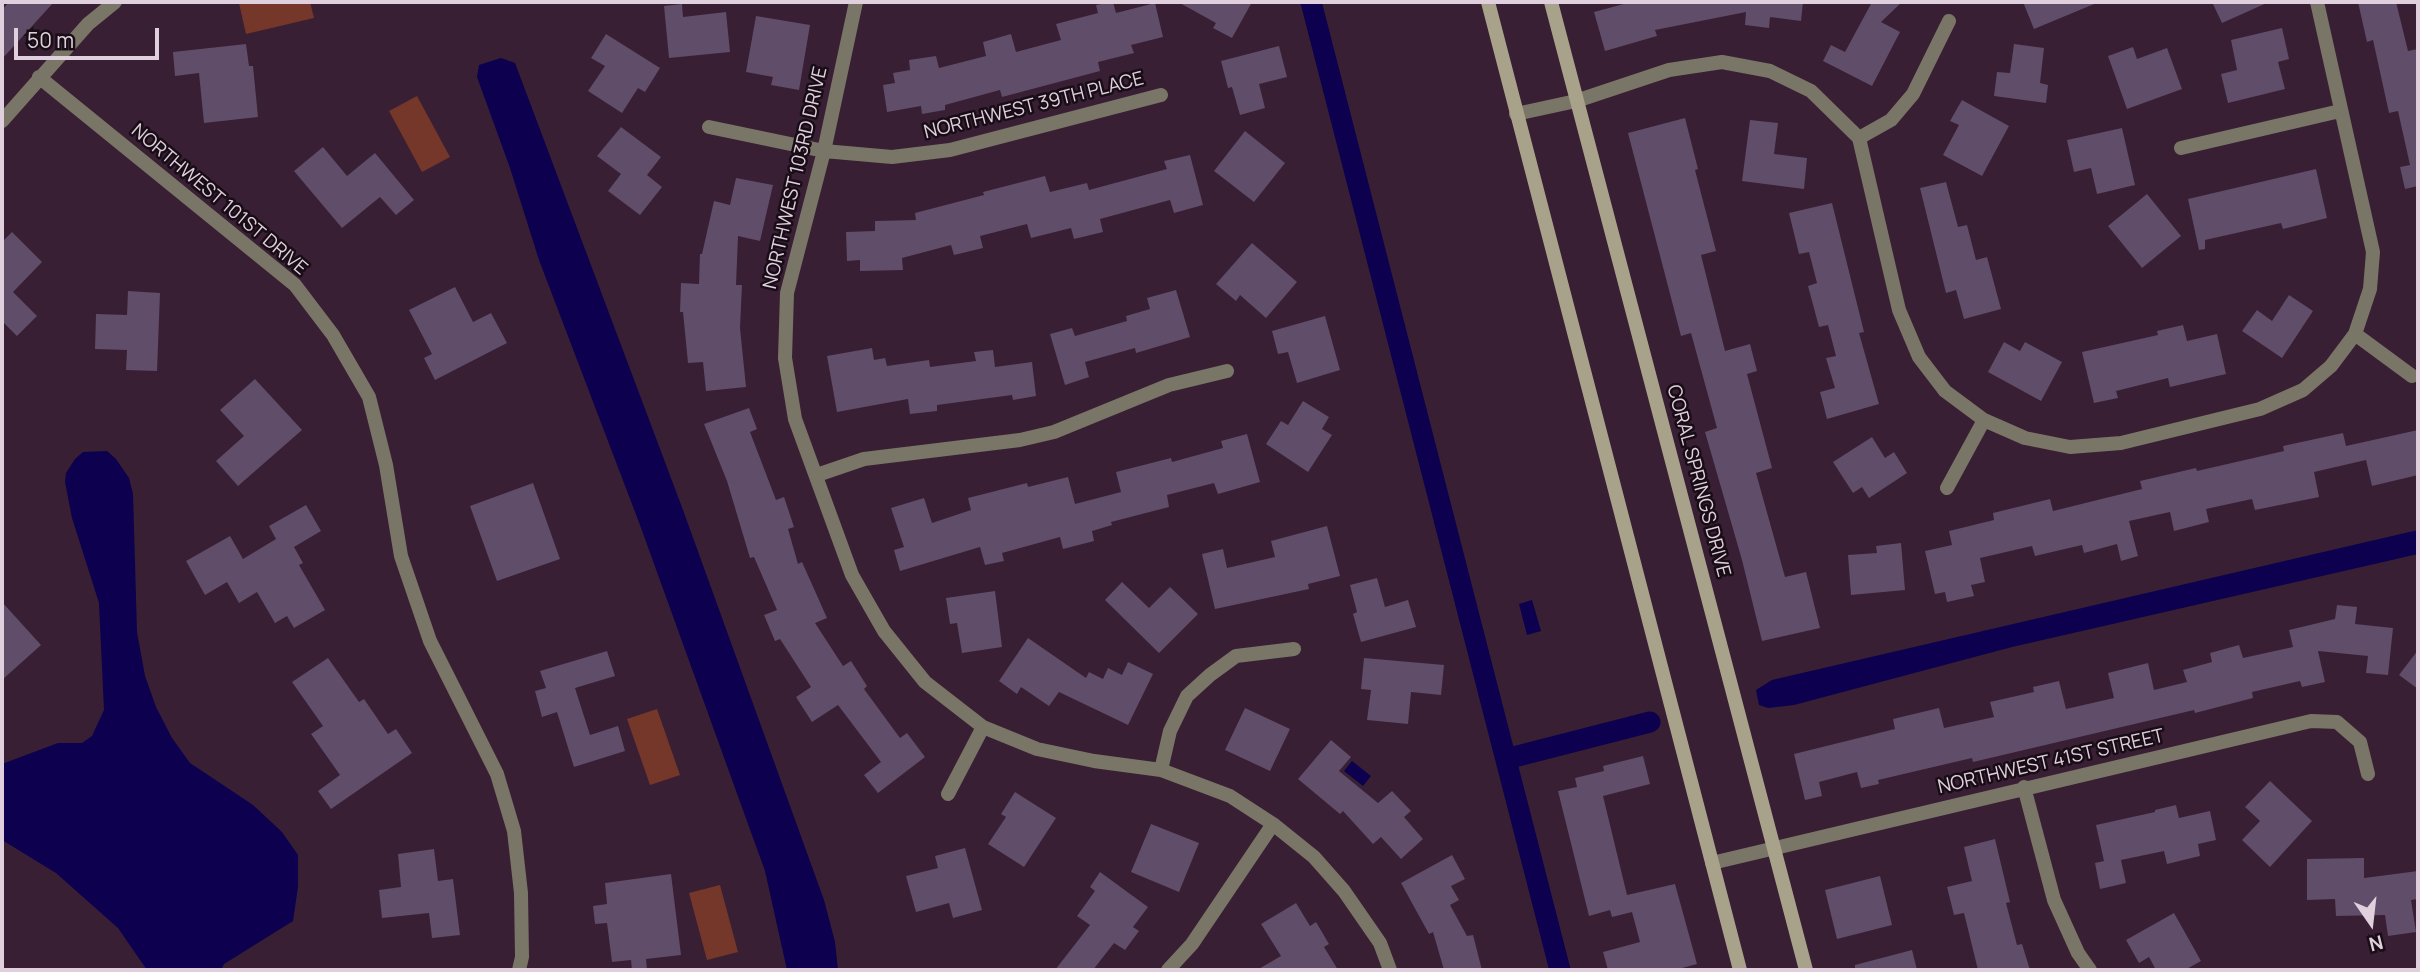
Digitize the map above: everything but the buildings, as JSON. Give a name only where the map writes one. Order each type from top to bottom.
[{"type":"main road","points":[[1488,2],[1740,970]]},
{"type":"main road","name":"CORAL SPRINGS DRIVE","points":[[1551,2],[1805,970]]},
{"type":"street","points":[[2,121],[88,24],[115,2]]},
{"type":"street","name":"NORTHWEST 103RD DRIVE","points":[[856,2],[824,151],[787,293],[785,358],[795,419],[852,575],[884,631],[925,682],[983,727],[1038,749],[1094,761],[1161,770],[1230,796],[1273,824],[1314,857],[1344,891],[1380,943],[1391,970]]},
{"type":"street","points":[[1516,114],[1576,101],[1670,70],[1721,62],[1770,71],[1811,91],[1859,138],[1899,310],[1919,357],[1945,391],[1984,420],[2025,438],[2070,447],[2121,443],[2260,409],[2303,390],[2331,366],[2355,334],[2371,289],[2372,251],[2317,2]]},
{"type":"street","points":[[1859,138],[1891,120],[1913,94],[1949,21]]},
{"type":"street","name":"NORTHWEST 101ST DRIVE","points":[[39,77],[295,285],[333,335],[369,397],[386,465],[401,556],[430,641],[497,774],[514,831],[521,893],[522,957],[519,970]]},
{"type":"street","name":"NORTHWEST 39TH PLACE","points":[[709,127],[824,151],[892,157],[950,150],[1161,95]]},
{"type":"street","points":[[2181,148],[2340,111]]},
{"type":"street","points":[[2355,334],[2412,376]]},
{"type":"street","points":[[817,475],[864,458],[1043,435],[1169,385],[1227,371]]},
{"type":"street","points":[[1947,488],[1984,420]]},
{"type":"street","points":[[1161,770],[1170,732],[1187,696],[1210,675],[1236,656],[1294,649]]},
{"type":"street","name":"NORTHWEST 41ST STREET","points":[[1712,863],[2311,721],[2337,722],[2360,742],[2368,774]]},
{"type":"street","points":[[948,794],[983,727]]},
{"type":"street","points":[[2024,787],[2054,900],[2078,953],[2090,970]]},
{"type":"street","points":[[1168,970],[1192,944],[1273,824]]},
{"type":"shaded area","points":[[310,2],[314,18],[246,34],[239,3]]},
{"type":"shaded area","points":[[501,58],[515,63],[683,510],[824,900],[835,942],[838,970],[787,970],[765,871],[640,525],[539,260],[477,77],[479,65]]},
{"type":"shaded area","points":[[417,96],[450,157],[422,172],[389,111]]},
{"type":"shaded area","points":[[107,451],[129,478],[133,494],[137,632],[145,676],[156,707],[172,738],[190,763],[253,805],[282,832],[298,855],[298,887],[293,921],[224,964],[221,970],[147,970],[118,928],[56,873],[2,840],[2,764],[58,743],[82,743],[92,736],[104,710],[99,603],[72,518],[65,482],[66,473],[83,452]]},
{"type":"shaded area","points":[[2418,530],[2418,554],[2012,647],[1794,705],[1768,708],[1759,705],[1756,690],[1772,680]]},
{"type":"shaded area","points":[[1532,600],[1541,631],[1527,635],[1519,604]]},
{"type":"shaded area","points":[[657,709],[680,775],[650,785],[627,719]]},
{"type":"shaded area","points":[[1352,761],[1371,776],[1363,786],[1344,771]]},
{"type":"shaded area","points":[[720,885],[738,952],[707,960],[689,893]]},
{"type":"waterway","points":[[1311,2],[1560,970]]},
{"type":"waterway","points":[[1506,759],[1650,722]]}]
